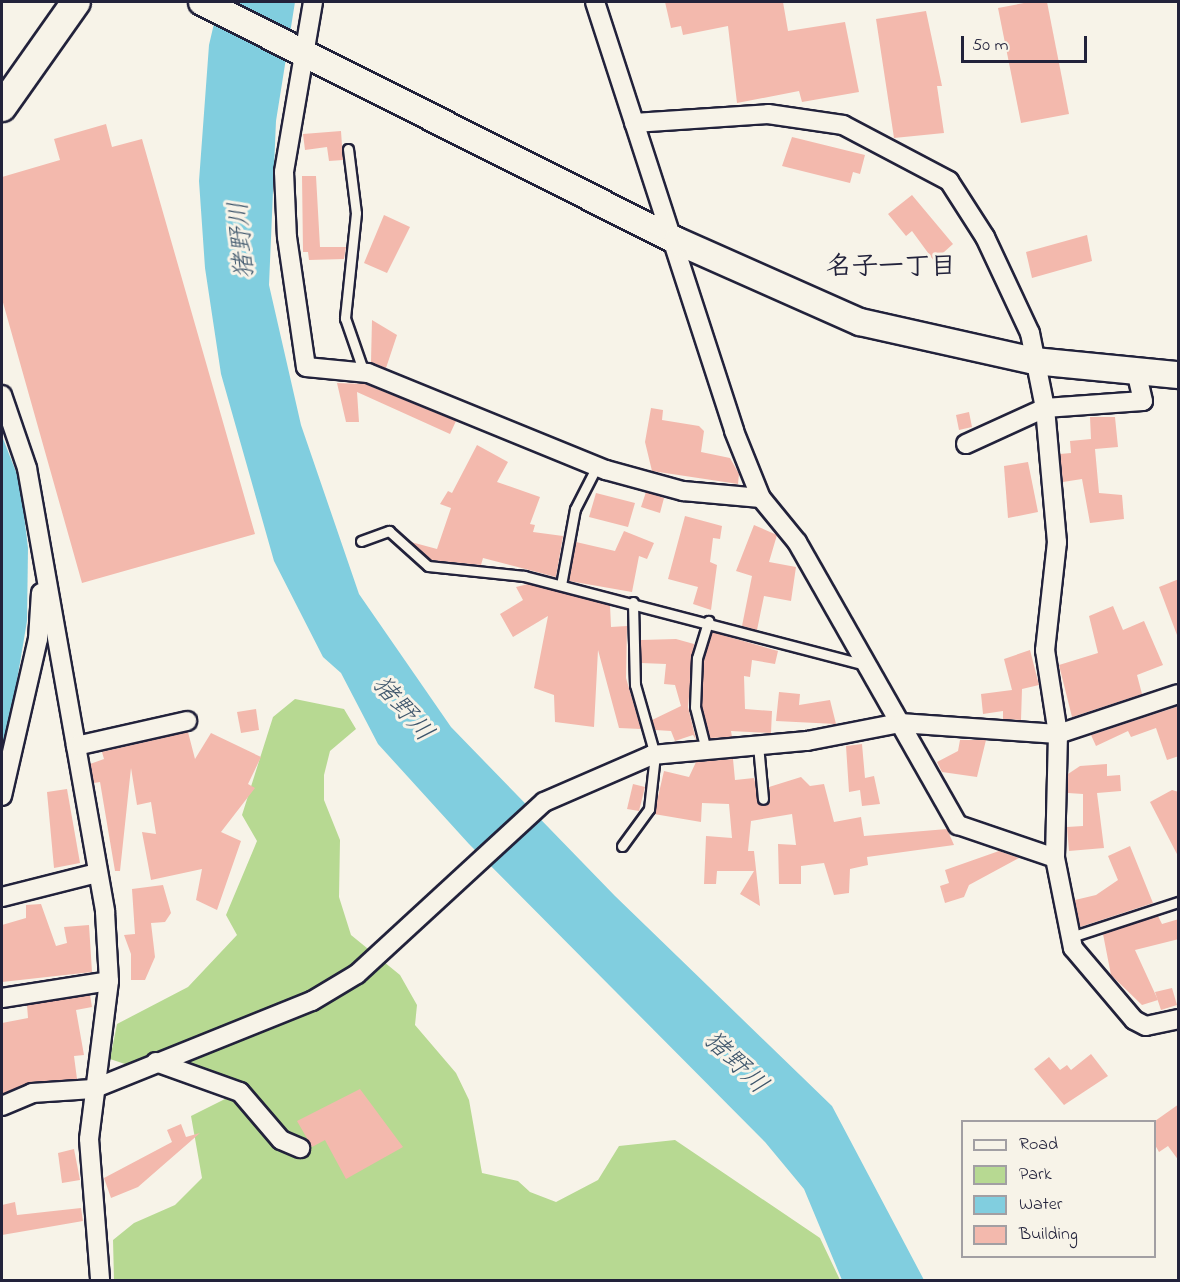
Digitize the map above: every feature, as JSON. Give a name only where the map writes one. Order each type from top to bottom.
[{"type":"main road","points":[[2,76],[54,2]]},
{"type":"main road","points":[[2,107],[76,2]]},
{"type":"street","points":[[202,2],[309,59],[677,241],[860,322],[1034,361],[1137,374],[1179,375]]},
{"type":"street","points":[[313,2],[309,59],[284,172],[286,237],[306,367],[364,373],[597,466],[683,491],[761,498]]},
{"type":"street","points":[[595,2],[634,123],[677,241],[734,431],[761,498],[797,542],[958,825],[1055,858]]},
{"type":"street","points":[[634,123],[768,114],[843,124],[913,159],[949,181],[985,237],[1030,333],[1045,408],[1057,542],[1045,650],[1058,734],[1055,858],[1073,948],[1134,1020],[1146,1026],[1179,1019]]},
{"type":"street","points":[[966,444],[1045,408],[1143,401],[1137,374]]},
{"type":"street","points":[[2,395],[27,468],[97,873],[109,981],[93,1089],[89,1139],[100,1281]]},
{"type":"street","points":[[2,796],[38,639],[44,568]]},
{"type":"street","points":[[2,1106],[32,1093],[93,1089],[312,1001],[357,974],[538,808],[655,754],[758,745],[900,723],[1058,734],[1179,694]]},
{"type":"street","points":[[76,746],[187,721]]},
{"type":"street","points":[[2,897],[97,873]]},
{"type":"street","points":[[2,998],[109,981]]},
{"type":"street","points":[[156,1062],[240,1092],[281,1140],[300,1148]]},
{"type":"lane","points":[[348,149],[356,213],[345,318],[364,373]]},
{"type":"lane","points":[[561,585],[575,509],[597,466]]},
{"type":"lane","points":[[361,541],[389,531],[428,566],[561,585],[708,621],[870,667]]},
{"type":"lane","points":[[622,846],[650,809],[655,754],[634,685],[633,602]]},
{"type":"lane","points":[[706,750],[695,707],[697,658],[708,621]]},
{"type":"lane","points":[[758,745],[763,799]]},
{"type":"lane","points":[[1071,936],[1179,902]]},
{"type":"green space","points":[[295,699],[344,709],[356,729],[330,751],[324,775],[324,800],[340,840],[339,897],[351,935],[400,975],[417,1005],[415,1025],[456,1073],[469,1100],[482,1173],[518,1181],[530,1192],[556,1202],[598,1180],[619,1146],[675,1140],[820,1238],[840,1280],[114,1280],[113,1240],[134,1223],[175,1205],[202,1178],[191,1116],[227,1098],[110,1059],[117,1024],[188,987],[237,935],[226,915],[257,841],[242,815],[273,717]]},
{"type":"water","name":"猪野川","points":[[219,2],[295,2],[276,121],[269,285],[301,425],[359,594],[451,727],[615,896],[832,1106],[924,1280],[842,1280],[804,1189],[765,1142],[469,844],[378,744],[341,673],[323,657],[274,561],[221,374],[205,268],[199,181],[209,45]]},
{"type":"water","points":[[2,436],[20,482],[28,548],[27,621],[2,770]]},
{"type":"building","points":[[665,2],[783,2],[788,31],[845,22],[859,92],[802,102],[799,91],[737,103],[728,26],[683,35],[681,26],[671,28]]},
{"type":"building","points":[[1029,2],[1047,2],[1069,114],[1021,123],[998,8]]},
{"type":"building","points":[[926,11],[942,86],[937,86],[944,133],[894,138],[876,19]]},
{"type":"building","points":[[106,124],[112,147],[142,139],[255,534],[82,583],[2,299],[2,177],[60,160],[54,139]]},
{"type":"building","points":[[341,131],[343,160],[329,161],[327,147],[305,150],[303,134]]},
{"type":"building","points":[[792,137],[865,155],[860,174],[853,172],[850,183],[782,166]]},
{"type":"building","points":[[302,176],[316,176],[320,247],[346,247],[344,259],[309,260],[308,252],[303,252]]},
{"type":"building","points":[[912,195],[953,244],[934,261],[912,231],[906,236],[888,214]]},
{"type":"building","points":[[384,215],[410,227],[387,273],[364,263]]},
{"type":"building","points":[[1087,235],[1092,261],[1032,278],[1026,252]]},
{"type":"building","points":[[372,320],[397,335],[386,368],[371,362]]},
{"type":"building","points":[[337,383],[365,384],[456,421],[450,434],[357,392],[359,422],[346,422]]},
{"type":"building","points":[[651,408],[663,410],[662,420],[699,426],[704,431],[701,452],[730,458],[739,474],[738,484],[652,471],[645,442]]},
{"type":"building","points":[[969,412],[972,427],[959,430],[956,415]]},
{"type":"building","points":[[1090,417],[1115,417],[1118,447],[1095,449],[1099,493],[1122,495],[1124,519],[1090,523],[1082,479],[1063,482],[1060,454],[1071,453],[1070,441],[1091,439]]},
{"type":"building","points":[[477,445],[508,462],[497,482],[540,497],[530,524],[535,525],[533,532],[563,536],[556,577],[483,558],[481,565],[431,560],[411,542],[437,549],[451,508],[440,504],[448,491],[452,493]]},
{"type":"building","points":[[1028,462],[1038,512],[1008,518],[1004,466]]},
{"type":"building","points":[[646,492],[664,498],[660,513],[641,507]]},
{"type":"building","points":[[596,493],[635,503],[628,527],[589,517]]},
{"type":"building","points":[[685,516],[722,526],[720,539],[713,538],[710,562],[717,565],[711,610],[693,604],[698,587],[668,579]]},
{"type":"building","points":[[754,525],[777,535],[769,562],[796,567],[791,601],[764,596],[757,630],[742,626],[752,576],[736,571]]},
{"type":"building","points":[[624,531],[654,543],[647,559],[639,556],[632,592],[569,581],[576,542],[615,551]]},
{"type":"building","points":[[1179,579],[1179,635],[1177,635],[1159,587]]},
{"type":"building","points":[[528,584],[610,605],[611,627],[627,626],[626,678],[641,729],[619,728],[598,650],[594,727],[555,722],[554,695],[534,688],[548,616],[513,637],[500,614],[523,600],[516,587]]},
{"type":"building","points":[[1113,606],[1123,630],[1144,621],[1163,665],[1137,675],[1142,694],[1072,717],[1059,665],[1098,653],[1089,616]]},
{"type":"building","points":[[712,632],[778,651],[775,664],[752,660],[750,677],[744,676],[745,709],[772,711],[771,733],[731,731],[732,737],[710,738],[702,706],[704,659]]},
{"type":"building","points":[[676,639],[694,644],[688,707],[696,740],[693,735],[675,741],[671,731],[655,730],[652,720],[681,706],[675,685],[664,684],[666,664],[641,663],[641,640]]},
{"type":"building","points":[[1030,650],[1039,685],[1022,689],[1021,720],[1003,719],[1003,711],[983,714],[981,694],[1012,690],[1004,659]]},
{"type":"building","points":[[779,692],[800,694],[799,705],[830,700],[836,724],[776,721]]},
{"type":"building","points":[[1179,706],[1179,756],[1167,760],[1156,728],[1131,737],[1128,731],[1096,746],[1091,735]]},
{"type":"building","points":[[256,709],[259,730],[241,733],[237,712]]},
{"type":"building","points":[[188,732],[195,759],[211,733],[261,757],[248,784],[255,788],[221,832],[241,841],[217,910],[196,900],[202,869],[151,880],[142,832],[156,834],[151,802],[137,805],[131,768],[120,871],[115,871],[100,782],[94,783],[90,764],[104,759],[102,752]]},
{"type":"building","points":[[960,740],[986,740],[977,777],[942,772],[937,762],[958,751]]},
{"type":"building","points":[[862,744],[865,778],[874,776],[880,804],[862,806],[860,790],[849,792],[846,746]]},
{"type":"building","points":[[733,759],[735,780],[754,778],[761,805],[769,801],[769,787],[801,777],[810,786],[824,784],[834,822],[861,817],[864,836],[947,829],[954,845],[867,857],[868,865],[850,869],[849,893],[834,895],[824,863],[801,866],[801,884],[779,884],[778,844],[796,845],[792,814],[751,821],[748,851],[754,851],[760,906],[740,894],[754,871],[717,871],[716,884],[704,884],[706,836],[732,838],[729,804],[702,803],[701,822],[654,814],[664,771],[689,777],[696,762]]},
{"type":"building","points":[[1107,764],[1107,776],[1120,775],[1121,791],[1097,793],[1104,848],[1069,851],[1067,827],[1083,826],[1083,794],[1068,793],[1068,774],[1080,766]]},
{"type":"building","points":[[633,784],[645,787],[639,811],[627,809]]},
{"type":"building","points":[[67,789],[80,863],[54,868],[47,792]]},
{"type":"building","points":[[1172,790],[1179,792],[1179,858],[1150,802]]},
{"type":"building","points":[[1130,846],[1153,903],[1080,927],[1075,900],[1096,895],[1118,880],[1108,856]]},
{"type":"building","points":[[999,851],[1019,858],[969,885],[964,897],[945,903],[940,886],[949,883],[945,870]]},
{"type":"building","points":[[163,885],[171,913],[165,922],[151,923],[155,957],[145,980],[131,980],[131,954],[124,935],[135,934],[132,889]]},
{"type":"building","points":[[41,904],[56,946],[67,943],[64,927],[89,925],[92,972],[2,982],[2,925],[26,918],[26,905]]},
{"type":"building","points":[[1158,916],[1162,924],[1179,919],[1179,939],[1135,950],[1158,1000],[1142,1005],[1111,975],[1103,934]]},
{"type":"building","points":[[1172,988],[1177,1005],[1161,1010],[1155,992]]},
{"type":"building","points":[[90,995],[92,1007],[76,1010],[84,1055],[74,1056],[77,1079],[31,1082],[2,1094],[2,1023],[28,1018],[27,1005]]},
{"type":"building","points":[[1091,1054],[1108,1076],[1064,1105],[1034,1069],[1049,1057],[1060,1070],[1067,1065],[1071,1070]]},
{"type":"building","points":[[360,1089],[403,1147],[346,1179],[325,1140],[312,1147],[297,1121]]},
{"type":"building","points":[[1179,1104],[1179,1161],[1168,1146],[1159,1152],[1156,1147],[1156,1120]]},
{"type":"building","points":[[181,1124],[186,1137],[200,1133],[138,1187],[111,1198],[104,1178],[172,1142],[167,1130]]},
{"type":"building","points":[[74,1149],[80,1180],[62,1183],[58,1153]]},
{"type":"building","points":[[15,1202],[17,1215],[81,1208],[83,1221],[2,1235],[2,1205]]},
{"type":"district","name":"名子一丁目","points":[[891,269]]}]
